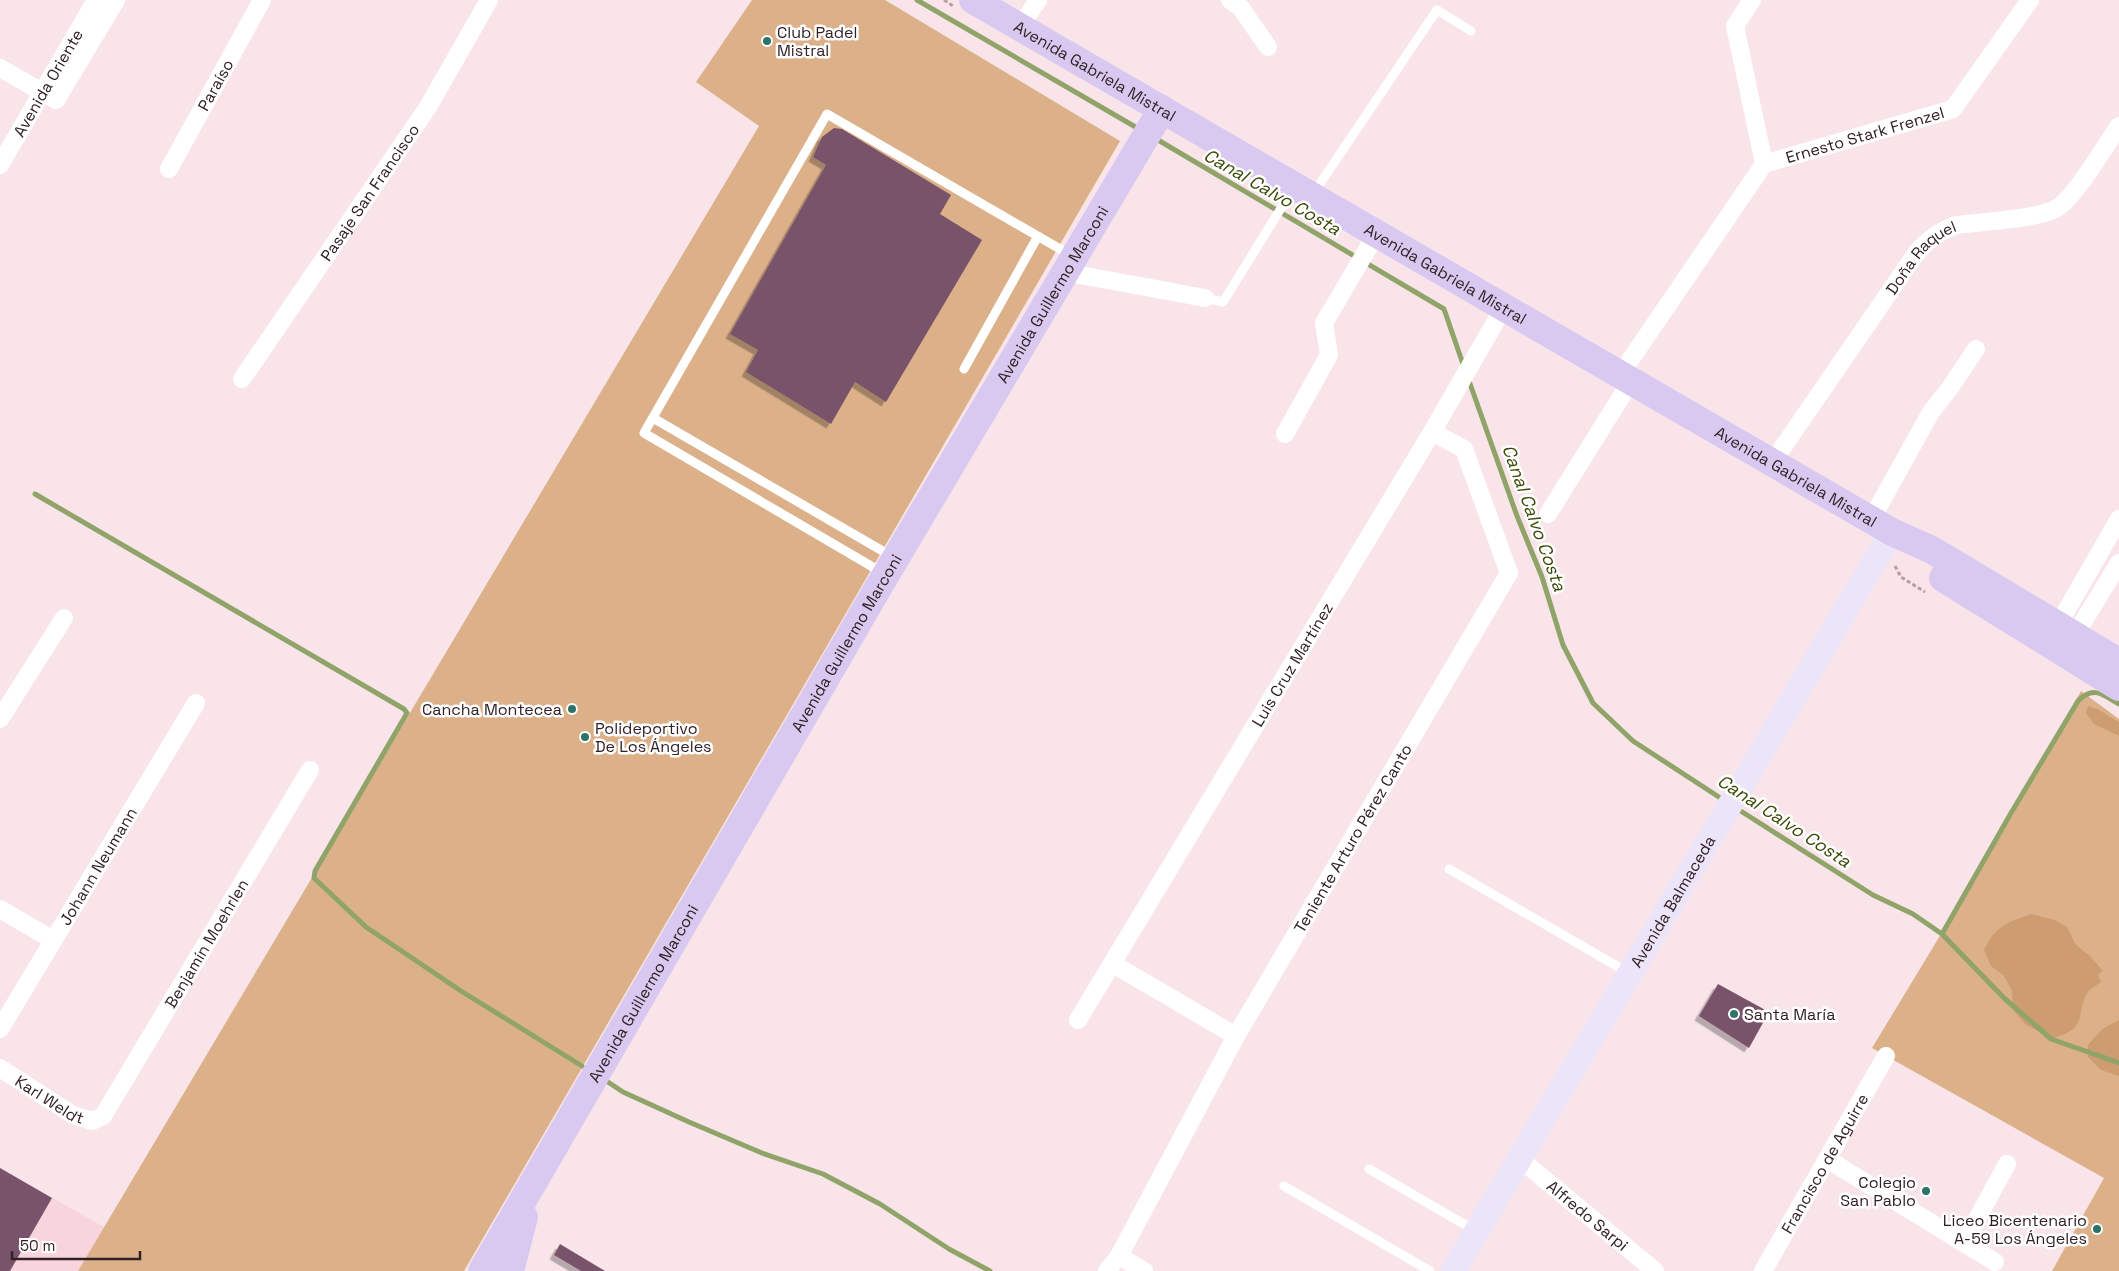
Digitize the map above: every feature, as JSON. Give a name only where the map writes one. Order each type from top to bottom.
[{"type":"main road","name":"Avenida Gabriela Mistral","points":[[985,3],[1152,124],[1298,194],[1372,242],[1504,307],[1882,526],[1932,550],[2119,662]]},
{"type":"main road","name":"Avenida Guillermo Marconi","points":[[482,1271],[890,566],[1152,124]]},
{"type":"main road","name":"Avenida Gabriela Mistral","points":[[1882,526],[1925,567],[2119,687]]},
{"type":"main road","name":"Avenida Balmaceda","points":[[1453,1271],[1629,974],[1882,526]]},
{"type":"main road","name":"Avenida Guillermo Marconi","points":[[510,1271],[534,1180]]},
{"type":"street","name":"Avenida Oriente","points":[[49,96],[96,0]]},
{"type":"street","name":"Avenida Oriente","points":[[0,165],[116,0]]},
{"type":"street","name":"Paraíso","points":[[169,168],[262,0]]},
{"type":"street","name":"Pasaje San Francisco","points":[[242,379],[428,107],[489,0]]},
{"type":"street","points":[[1020,27],[1038,0]]},
{"type":"street","name":"Ernesto Stark Frenzel","points":[[1752,0],[1735,26],[1764,164]]},
{"type":"street","name":"Ernesto Stark Frenzel","points":[[1625,378],[1764,164],[1953,109],[2030,0]]},
{"type":"street","points":[[1239,3],[1268,47]]},
{"type":"street","points":[[0,68],[49,96]]},
{"type":"street","name":"Doña Raquel","points":[[1772,463],[1925,242],[1956,225],[2043,214],[2057,208],[2070,196],[2119,126]]},
{"type":"street","points":[[1286,434],[1329,355],[1324,323],[1372,242]]},
{"type":"street","points":[[1068,265],[1205,298]]},
{"type":"street","name":"Luis Cruz Martínez","points":[[1078,1020],[1432,432],[1504,307]]},
{"type":"street","points":[[1882,526],[1931,412],[1950,388],[1976,349]]},
{"type":"street","points":[[1548,514],[1625,378]]},
{"type":"street","name":"Teniente Arturo Pérez Canto","points":[[1107,1271],[1118,1256],[1236,1036],[1510,573],[1464,449],[1432,432]]},
{"type":"street","points":[[2066,630],[2119,519]]},
{"type":"street","points":[[2066,630],[2119,563]]},
{"type":"street","points":[[0,719],[64,618]]},
{"type":"street","name":"Johann Neumann","points":[[0,1029],[196,704]]},
{"type":"street","name":"Benjamín Moehrlen","points":[[103,1116],[310,770]]},
{"type":"street","points":[[0,909],[53,940]]},
{"type":"street","points":[[1112,964],[1236,1036]]},
{"type":"street","name":"Francisco de Aguirre","points":[[1763,1271],[1886,1056]]},
{"type":"street","name":"Karl Weldt","points":[[0,1068],[73,1115],[92,1121],[103,1116]]},
{"type":"street","name":"Alfredo Sarpi","points":[[1520,1159],[1655,1271]]},
{"type":"street","points":[[1827,1159],[1995,1262]]},
{"type":"street","points":[[1964,1243],[2007,1164]]},
{"type":"street","points":[[1118,1256],[1144,1271]]},
{"type":"lane","points":[[1205,298],[1223,302],[1271,225],[1298,194],[1437,10],[1471,31]]},
{"type":"lane","points":[[890,566],[644,433],[827,114],[1038,236],[1068,265]]},
{"type":"lane","points":[[964,369],[1038,236]]},
{"type":"lane","points":[[653,418],[890,566]]},
{"type":"lane","points":[[1449,869],[1629,974]]},
{"type":"lane","points":[[1369,1169],[1477,1232]]},
{"type":"lane","points":[[1284,1186],[1430,1271]]},
{"type":"shaded area","name":"Polideportivo De Los Ángeles","points":[[752,0],[885,0],[1120,141],[464,1271],[78,1271],[759,126],[696,82]]},
{"type":"shaded area","points":[[2081,691],[2119,719],[2119,1271],[2052,1271],[2104,1178],[1872,1048],[1938,939]]},
{"type":"shaded area","points":[[2088,706],[2119,722],[2119,736],[2094,724],[2086,713]]},
{"type":"shaded area","points":[[2031,914],[2055,920],[2067,927],[2076,945],[2090,956],[2103,971],[2098,974],[2101,982],[2088,992],[2084,1000],[2077,1025],[2065,1034],[2054,1038],[2026,1025],[2013,1010],[2012,991],[2004,976],[1991,966],[1984,950],[1993,935],[2003,926]]},
{"type":"shaded area","points":[[2119,1020],[2119,1076],[2101,1070],[2088,1057],[2088,1045],[2102,1029]]},
{"type":"shaded area","points":[[0,1168],[104,1227],[78,1271],[0,1271]]},
{"type":"building","points":[[834,128],[842,129],[951,195],[940,214],[982,240],[886,402],[855,382],[831,424],[746,372],[758,350],[730,334],[826,165],[813,157],[822,137]]},
{"type":"building","name":"Santa María","points":[[1718,984],[1769,1012],[1749,1048],[1699,1016]]},
{"type":"building","points":[[0,1168],[52,1198],[10,1271],[0,1271]]},
{"type":"building","points":[[560,1244],[605,1271],[581,1271],[554,1255]]},
{"type":"waterway","name":"Canal Calvo Costa","points":[[917,0],[1139,129]]},
{"type":"waterway","name":"Canal Calvo Costa","points":[[1153,137],[1444,309],[1464,367]]},
{"type":"waterway","name":"Canal Calvo Costa","points":[[1468,378],[1517,516],[1542,577],[1563,645],[1593,703],[1633,741],[1725,801]]},
{"type":"waterway","points":[[35,494],[404,709],[407,713],[315,871],[314,878],[366,927],[461,991],[582,1066]]},
{"type":"waterway","points":[[1942,934],[2078,701],[2089,693],[2098,693],[2119,704]]},
{"type":"waterway","name":"Canal Calvo Costa","points":[[1736,808],[1873,895],[1913,914],[1942,934],[2004,998],[2051,1039],[2119,1063]]},
{"type":"waterway","points":[[608,1082],[623,1092],[689,1122],[762,1153],[823,1174],[880,1204],[949,1249],[990,1271]]},
{"type":"place","name":"Club Padel Mistral","points":[[767,41]]},
{"type":"place","name":"Cancha Montecea","points":[[572,709]]},
{"type":"place","name":"Polideportivo De Los Ángeles","points":[[585,737]]},
{"type":"place","name":"Santa María","points":[[1734,1014]]},
{"type":"place","name":"Colegio San Pablo","points":[[1926,1191]]},
{"type":"place","name":"Liceo Bicentenario A-59 Los Ángeles","points":[[2097,1229]]}]
